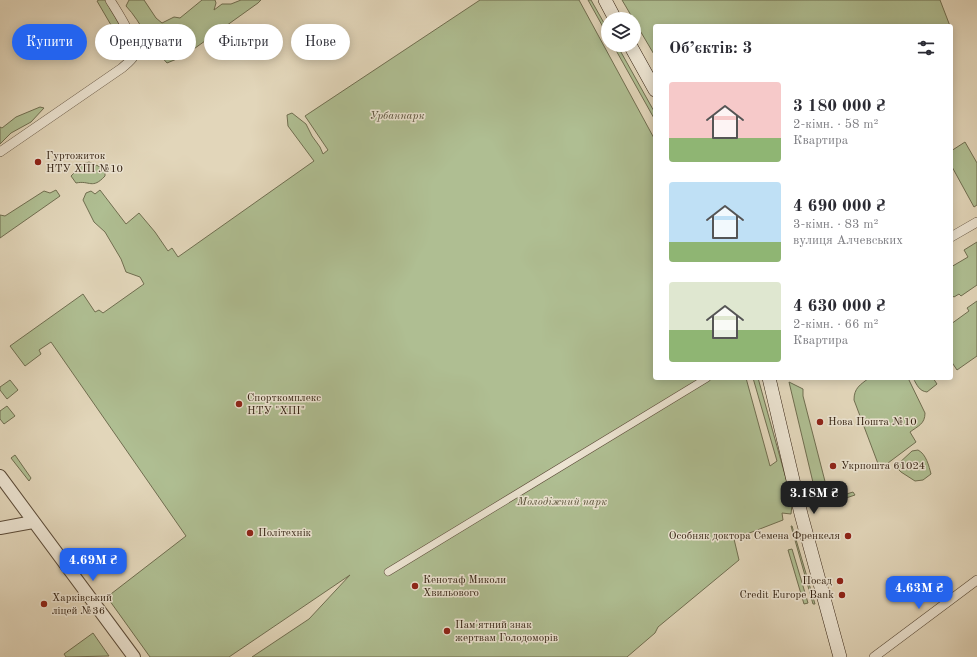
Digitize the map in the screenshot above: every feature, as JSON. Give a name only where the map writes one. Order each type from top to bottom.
[{"type":"main road","points":[[604,0],[611,12]]},
{"type":"main road","points":[[634,52],[653,86]]},
{"type":"main road","points":[[769,380],[801,514],[840,657]]},
{"type":"street","points":[[0,152],[122,68],[133,56],[133,46],[127,30],[110,0]]},
{"type":"street","points":[[953,236],[977,222]]},
{"type":"street","points":[[388,572],[704,380]]},
{"type":"street","points":[[0,476],[134,657]]},
{"type":"street","points":[[0,528],[33,522]]},
{"type":"street","points":[[874,657],[977,580]]},
{"type":"green space","points":[[105,0],[120,24],[110,24],[97,1]]},
{"type":"green space","points":[[129,0],[144,0],[156,18],[162,23],[174,17],[180,18],[202,0],[215,0],[216,3],[214,10],[222,4],[231,4],[241,0],[261,0],[229,24],[204,24],[204,42],[196,47],[196,24],[140,24],[126,6]]},
{"type":"green space","name":"Молодіжний парк","points":[[480,0],[579,0],[601,41],[601,52],[607,52],[653,136],[653,380],[747,380],[770,466],[777,461],[754,380],[759,380],[788,486],[792,505],[791,514],[782,513],[783,520],[734,539],[739,560],[658,627],[655,633],[627,657],[252,657],[309,619],[350,575],[229,657],[150,657],[107,597],[186,536],[51,342],[39,350],[41,354],[25,366],[10,346],[83,294],[95,312],[99,310],[103,313],[144,284],[140,277],[126,272],[121,259],[105,232],[94,222],[83,200],[86,193],[91,191],[95,194],[100,190],[126,224],[139,213],[168,251],[172,248],[178,257],[314,161],[288,126],[287,115],[292,113],[306,124],[323,154],[328,150],[305,116]]},
{"type":"green space","points":[[588,0],[591,0],[601,18],[601,23]]},
{"type":"green space","points":[[622,0],[940,0],[949,24],[653,24],[653,53],[641,32],[641,12],[629,12]]},
{"type":"green space","points":[[617,52],[621,52],[653,109],[653,116]]},
{"type":"green space","points":[[164,60],[174,60],[167,63]]},
{"type":"green space","points":[[40,107],[44,108],[31,122],[11,133],[0,144],[0,127],[2,128],[16,117]]},
{"type":"green space","points":[[965,142],[977,163],[977,205],[974,207],[953,169],[953,150]]},
{"type":"green space","points":[[89,162],[105,169],[105,176],[94,184],[81,182],[76,183],[71,176],[83,164]]},
{"type":"green space","points":[[56,190],[60,196],[0,238],[0,215],[5,216],[44,191],[50,193]]},
{"type":"green space","points":[[977,242],[977,285],[961,296],[959,294],[954,297],[953,266],[968,257],[964,250]]},
{"type":"green space","points":[[977,301],[977,356],[957,370],[953,364],[953,323],[969,311],[967,308]]},
{"type":"green space","points":[[10,380],[18,390],[7,399],[0,390],[0,387]]},
{"type":"green space","points":[[866,380],[909,380],[925,413],[924,420],[910,432],[916,442],[880,469],[854,400],[855,392],[860,385]]},
{"type":"green space","points":[[914,380],[934,380],[937,384],[927,392],[918,387]]},
{"type":"green space","points":[[789,382],[803,389],[803,396],[828,493],[816,495]]},
{"type":"green space","points":[[7,406],[15,416],[4,424],[0,419],[0,411]]},
{"type":"green space","points":[[918,450],[925,457],[931,474],[923,480],[915,481],[901,472],[897,468],[897,465],[912,451]]},
{"type":"green space","points":[[15,455],[31,478],[29,481],[11,458]]},
{"type":"green space","points":[[853,492],[855,495],[825,505],[824,501]]},
{"type":"green space","points":[[792,526],[815,604],[813,604]]},
{"type":"green space","points":[[792,549],[808,603],[804,604],[788,550]]},
{"type":"green space","points":[[93,633],[109,656],[66,657],[64,654]]},
{"type":"place","name":"Гуртожиток НТУ ХПІ №10","points":[[38,162]]},
{"type":"place","name":"Спорткомплекс НТУ \"ХПІ\"","points":[[239,404]]},
{"type":"place","name":"Нова Пошта №10","points":[[820,422]]},
{"type":"place","name":"Укрпошта 61024","points":[[833,466]]},
{"type":"place","name":"Політехнік","points":[[250,533]]},
{"type":"place","name":"Особняк доктора Семена Френкеля","points":[[848,536]]},
{"type":"place","name":"Посад","points":[[840,581]]},
{"type":"place","name":"Кенотаф Миколи Хвильового","points":[[415,586]]},
{"type":"place","name":"Credit Europe Bank","points":[[842,595]]},
{"type":"place","name":"Харківський ліцей №36","points":[[44,604]]},
{"type":"place","name":"Пам'ятний знак жертвам Голодоморів","points":[[447,631]]},
{"type":"park label","name":"Урбанпарк","points":[[397,116]]}]
